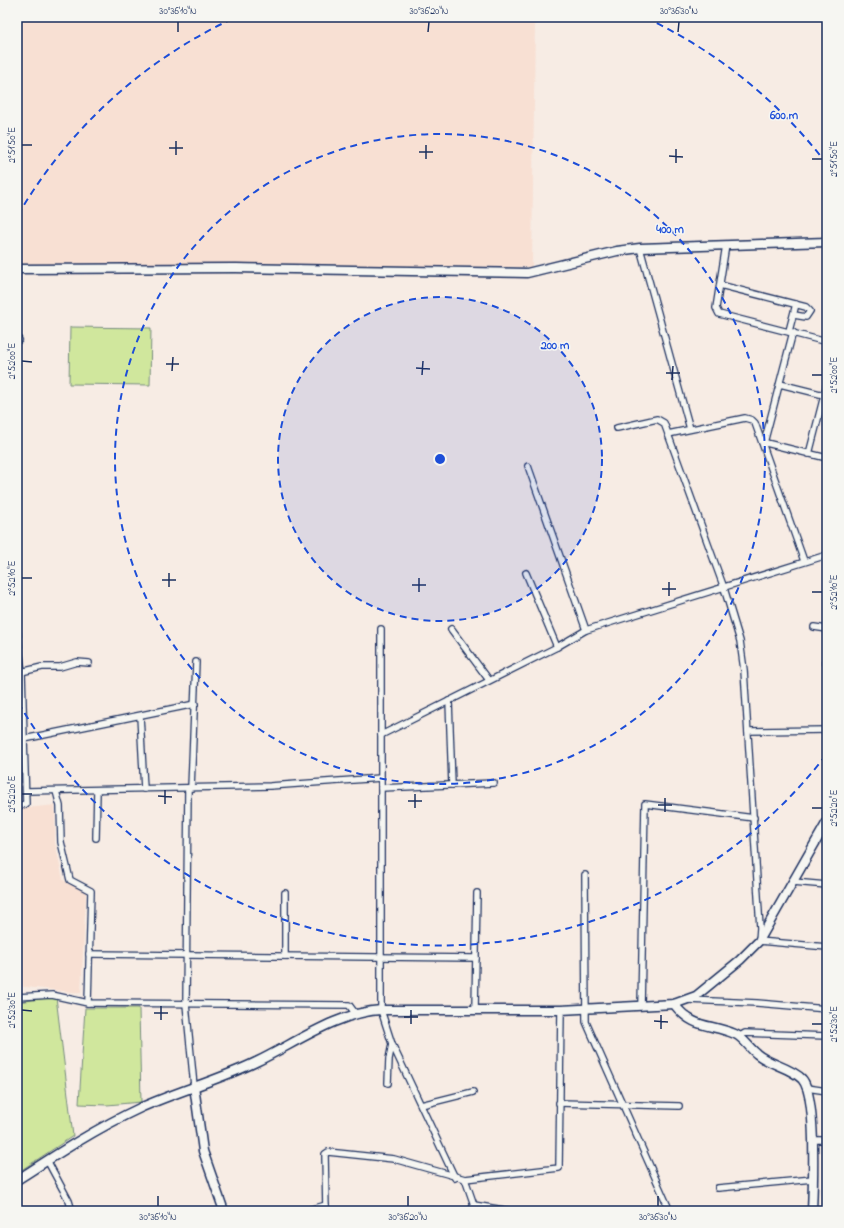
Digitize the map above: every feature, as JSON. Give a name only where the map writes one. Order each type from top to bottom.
[{"type":"street","points":[[17,269],[251,268],[527,273],[617,251],[640,248],[827,242]]},
{"type":"street","points":[[726,245],[716,308],[721,315],[791,331],[827,342]]},
{"type":"street","points":[[640,248],[690,429]]},
{"type":"street","points":[[720,285],[807,307],[810,313],[806,317],[794,315]]},
{"type":"street","points":[[762,442],[780,384],[796,304]]},
{"type":"street","points":[[780,384],[824,395]]},
{"type":"street","points":[[810,454],[827,384]]},
{"type":"street","points":[[668,434],[747,418],[755,423],[804,561]]},
{"type":"street","points":[[617,428],[659,419],[664,423],[724,588],[740,641],[744,670],[754,818],[760,928],[759,941]]},
{"type":"street","points":[[762,442],[827,458]]},
{"type":"street","points":[[528,466],[586,630]]},
{"type":"street","points":[[381,735],[557,647],[586,630],[827,555]]},
{"type":"street","points":[[526,573],[557,647]]},
{"type":"street","points":[[814,627],[827,629]]},
{"type":"street","points":[[381,629],[381,1010],[392,1044],[455,1178]]},
{"type":"street","points":[[17,630],[26,791],[26,804],[17,806]]},
{"type":"street","points":[[451,630],[489,680]]},
{"type":"street","points":[[19,673],[42,667],[60,667],[77,662],[89,663]]},
{"type":"street","points":[[196,662],[195,704],[189,788],[186,1004],[194,1086],[203,1151],[224,1211]]},
{"type":"street","points":[[449,702],[452,785]]},
{"type":"street","points":[[24,739],[195,704]]},
{"type":"street","points":[[17,718],[23,716]]},
{"type":"street","points":[[140,716],[144,789]]},
{"type":"street","points":[[748,731],[827,730]]},
{"type":"street","points":[[26,791],[270,786],[381,778]]},
{"type":"street","points":[[381,788],[494,783]]},
{"type":"street","points":[[96,838],[97,790]]},
{"type":"street","points":[[56,791],[60,806],[61,842],[70,880],[91,891],[88,1003]]},
{"type":"street","points":[[642,1006],[645,804],[754,818]]},
{"type":"street","points":[[17,1180],[47,1160],[112,1122],[194,1086],[254,1063],[355,1013],[381,1010],[561,1010],[674,1004],[687,1000],[696,996],[729,969],[759,941],[826,825]]},
{"type":"street","points":[[585,875],[586,1022],[621,1105],[670,1211]]},
{"type":"street","points":[[793,882],[827,885]]},
{"type":"street","points":[[285,956],[286,893]]},
{"type":"street","points":[[475,1010],[477,893]]},
{"type":"street","points":[[759,941],[827,947]]},
{"type":"street","points":[[89,954],[476,958]]},
{"type":"street","points":[[17,997],[52,995],[88,1003],[349,1004],[355,1013]]},
{"type":"street","points":[[687,1000],[757,1003],[827,1009]]},
{"type":"street","points":[[674,1004],[682,1014],[695,1023],[740,1036],[757,1055],[797,1075],[803,1081],[807,1088],[812,1140],[812,1211]]},
{"type":"street","points":[[306,1211],[326,1208],[325,1154],[328,1152],[394,1159],[455,1178],[465,1179],[559,1168],[561,1010]]},
{"type":"street","points":[[740,1036],[745,1033],[827,1036]]},
{"type":"street","points":[[388,1083],[389,1058],[392,1044]]},
{"type":"street","points":[[807,1088],[827,1091]]},
{"type":"street","points":[[421,1105],[473,1092]]},
{"type":"street","points":[[560,1103],[679,1106]]},
{"type":"street","points":[[812,1140],[827,1140]]},
{"type":"street","points":[[47,1160],[69,1201],[72,1211]]},
{"type":"street","points":[[465,1179],[474,1205],[483,1209],[510,1211]]},
{"type":"street","points":[[718,1188],[813,1179]]},
{"type":"street","points":[[470,1211],[474,1205]]},
{"type":"shaded area","points":[[17,17],[535,17],[532,267],[17,264]]},
{"type":"shaded area","points":[[55,805],[55,842],[63,880],[86,892],[81,993],[17,986],[17,809]]},
{"type":"green space","points":[[70,327],[151,328],[150,385],[69,384]]},
{"type":"green space","points":[[56,997],[73,1136],[17,1173],[17,1002]]},
{"type":"green space","points":[[85,1008],[139,1008],[141,1102],[107,1105],[79,1104]]}]
